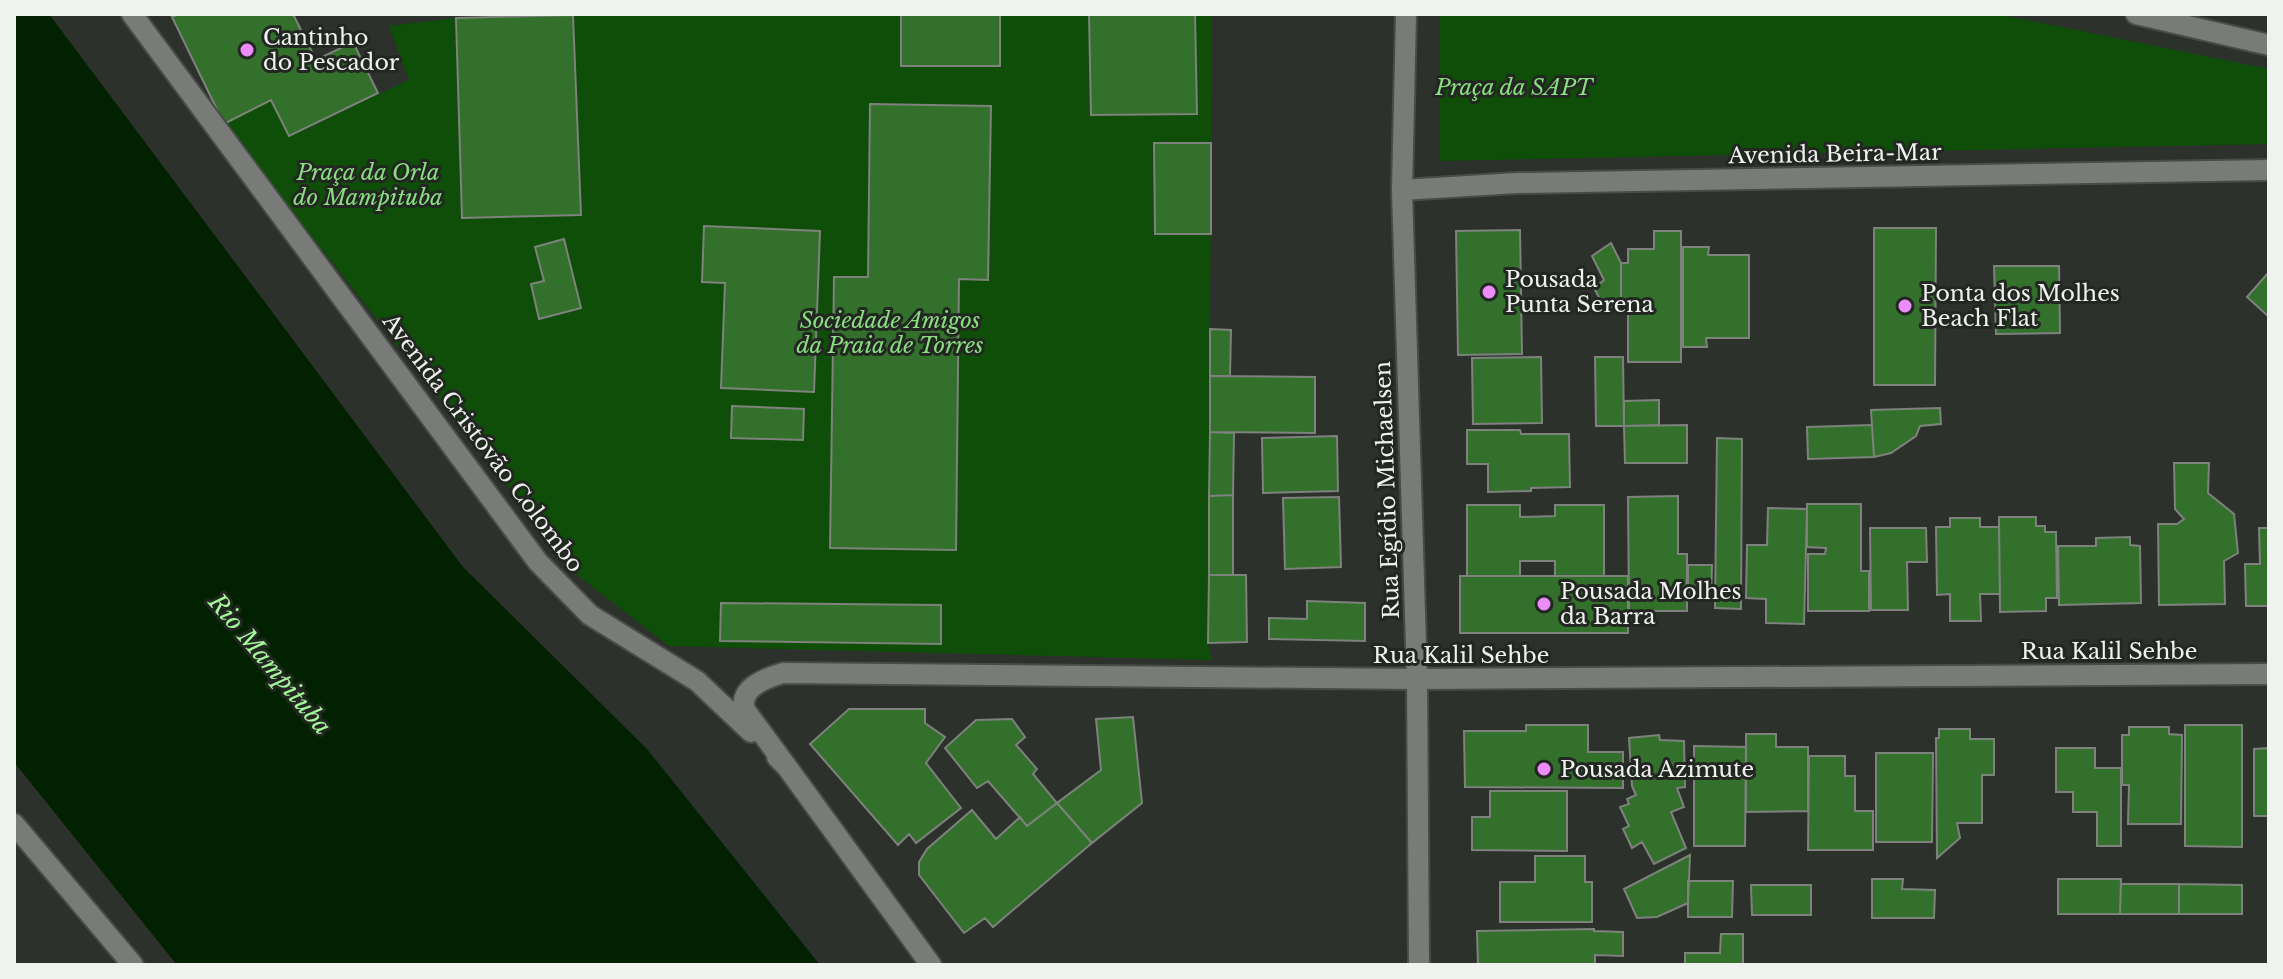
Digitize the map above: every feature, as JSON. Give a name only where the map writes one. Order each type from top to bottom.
[{"type":"street","name":"Avenida Cristóvão Colombo","points":[[132,14],[538,562],[590,615],[697,681],[787,767],[931,965]]},
{"type":"street","name":"Rua Egídio Michaelsen","points":[[1406,14],[1402,190],[1417,679],[1419,965]]},
{"type":"street","points":[[2136,14],[2269,45]]},
{"type":"street","name":"Avenida Beira-Mar","points":[[1402,190],[1517,183],[2269,170]]},
{"type":"street","name":"Rua Kalil Sehbe","points":[[787,767],[743,703],[751,688],[783,673],[1417,679],[2269,674]]},
{"type":"street","points":[[14,824],[133,965]]},
{"type":"green space","name":"Sociedade Amigos da Praia de Torres","points":[[596,14],[1212,14],[1208,643],[1212,660],[669,646],[577,575],[224,124],[271,100],[290,136],[409,80],[389,26],[456,18]]},
{"type":"green space","name":"Praça da SAPT","points":[[1440,14],[1997,14],[2269,69],[2269,144],[1440,161]]},
{"type":"water","name":"Rio Mampituba","points":[[14,14],[49,14],[463,567],[647,749],[820,965],[177,965],[14,762]]},
{"type":"building","points":[[179,14],[293,14],[316,60],[353,42],[378,93],[289,136],[271,100],[224,124],[172,17]]},
{"type":"building","points":[[901,14],[1000,14],[1000,66],[901,66]]},
{"type":"building","points":[[1089,14],[1195,14],[1197,114],[1091,115]]},
{"type":"building","points":[[573,15],[581,215],[462,218],[456,18]]},
{"type":"building","points":[[870,104],[991,106],[988,280],[959,279],[956,550],[830,548],[834,277],[868,277]]},
{"type":"building","points":[[1154,143],[1211,143],[1211,234],[1155,234]]},
{"type":"building","points":[[704,226],[820,231],[814,392],[721,388],[725,283],[702,282]]},
{"type":"building","name":"Ponta dos Molhes Beach Flat","points":[[1874,228],[1936,228],[1935,385],[1874,385]]},
{"type":"building","name":"Pousada Punta Serena","points":[[1520,230],[1522,354],[1458,355],[1456,231]]},
{"type":"building","points":[[1654,231],[1681,231],[1681,362],[1628,362],[1628,308],[1621,308],[1621,263],[1628,263],[1628,249],[1654,249]]},
{"type":"building","points":[[564,239],[581,308],[539,319],[531,284],[544,281],[535,247]]},
{"type":"building","points":[[1611,243],[1621,263],[1621,308],[1604,307],[1594,288],[1604,280],[1592,256]]},
{"type":"building","points":[[1683,247],[1709,247],[1708,255],[1749,255],[1749,338],[1706,338],[1707,347],[1683,347]]},
{"type":"building","points":[[1994,266],[2059,266],[2060,333],[1996,334]]},
{"type":"building","points":[[2269,272],[2269,317],[2247,297]]},
{"type":"building","points":[[1210,329],[1231,330],[1230,376],[1210,376]]},
{"type":"building","points":[[1541,357],[1542,423],[1473,424],[1472,358]]},
{"type":"building","points":[[1595,357],[1623,357],[1624,426],[1596,426]]},
{"type":"building","points":[[1210,376],[1315,377],[1315,433],[1210,432]]},
{"type":"building","points":[[1659,400],[1659,425],[1624,426],[1624,401]]},
{"type":"building","points":[[732,406],[804,409],[803,440],[731,438]]},
{"type":"building","points":[[1940,408],[1941,424],[1920,426],[1916,436],[1891,453],[1874,457],[1871,410]]},
{"type":"building","points":[[1687,425],[1687,463],[1625,463],[1624,426]]},
{"type":"building","points":[[1872,425],[1874,457],[1808,459],[1807,427]]},
{"type":"building","points":[[1467,430],[1569,434],[1570,487],[1488,492],[1488,464],[1467,464]]},
{"type":"building","points":[[1210,432],[1234,433],[1233,495],[1209,496]]},
{"type":"building","points":[[1337,436],[1338,491],[1263,493],[1262,438]]},
{"type":"building","points":[[1717,438],[1742,439],[1741,609],[1715,608]]},
{"type":"building","points":[[2174,463],[2209,463],[2208,493],[2234,514],[2238,553],[2224,561],[2225,604],[2159,605],[2158,524],[2177,524],[2184,519],[2175,509]]},
{"type":"building","points":[[1233,495],[1233,575],[1209,575],[1209,496]]},
{"type":"building","points":[[1678,496],[1678,554],[1687,554],[1687,611],[1629,611],[1628,497]]},
{"type":"building","points":[[1339,497],[1341,567],[1285,569],[1283,498]]},
{"type":"building","points":[[1807,504],[1861,504],[1861,571],[1869,571],[1869,611],[1808,611],[1808,554],[1825,554],[1826,548],[1807,547]]},
{"type":"building","points":[[1467,505],[1520,505],[1520,517],[1555,516],[1555,505],[1604,505],[1604,576],[1555,576],[1555,561],[1520,561],[1520,576],[1467,576]]},
{"type":"building","points":[[1768,508],[1807,509],[1804,624],[1766,623],[1766,599],[1746,598],[1747,545],[1767,545]]},
{"type":"building","points":[[1999,517],[2036,517],[2036,526],[2045,526],[2045,532],[2056,532],[2057,598],[2046,598],[2046,611],[2000,612]]},
{"type":"building","points":[[1950,518],[1980,518],[1980,527],[1999,527],[2000,594],[1980,594],[1981,621],[1950,621],[1950,594],[1937,595],[1936,527],[1950,527]]},
{"type":"building","points":[[1870,528],[1926,528],[1927,562],[1907,562],[1908,610],[1871,610]]},
{"type":"building","points":[[2259,528],[2269,528],[2269,606],[2246,606],[2245,564],[2260,564]]},
{"type":"building","points":[[2130,537],[2130,545],[2140,546],[2141,603],[2059,605],[2058,546],[2096,546],[2096,538]]},
{"type":"building","points":[[1688,565],[1712,565],[1711,596],[1688,596]]},
{"type":"building","points":[[1209,575],[1246,575],[1247,642],[1208,643]]},
{"type":"building","name":"Pousada Molhes da Barra","points":[[1460,576],[1628,576],[1628,633],[1460,633]]},
{"type":"building","points":[[1307,601],[1365,603],[1365,641],[1269,639],[1269,618],[1307,619]]},
{"type":"building","points":[[721,603],[941,605],[941,644],[720,641]]},
{"type":"building","points":[[849,709],[925,709],[925,723],[945,737],[926,763],[961,808],[916,843],[909,834],[898,845],[810,744]]},
{"type":"building","points":[[1133,717],[1142,803],[1092,843],[1057,803],[1101,770],[1096,719]]},
{"type":"building","points":[[1012,719],[1025,737],[1016,745],[1037,769],[1033,774],[1057,803],[1027,826],[988,781],[977,788],[945,748],[976,720]]},
{"type":"building","name":"Pousada Azimute","points":[[1526,725],[1588,725],[1588,752],[1623,752],[1623,788],[1465,787],[1464,731],[1526,731]]},
{"type":"building","points":[[2185,725],[2242,725],[2242,847],[2185,846]]},
{"type":"building","points":[[2129,727],[2169,727],[2169,734],[2182,735],[2181,824],[2128,824],[2129,785],[2122,785],[2122,735],[2129,735]]},
{"type":"building","points":[[1939,729],[1970,729],[1970,739],[1994,739],[1994,775],[1982,775],[1982,823],[1957,823],[1960,838],[1937,858],[1936,738],[1939,738]]},
{"type":"building","points":[[1746,734],[1776,734],[1776,747],[1808,747],[1808,811],[1746,812]]},
{"type":"building","points":[[1659,735],[1660,740],[1684,741],[1685,787],[1677,788],[1684,807],[1671,812],[1686,848],[1654,864],[1642,842],[1632,848],[1623,829],[1629,826],[1620,807],[1629,804],[1627,799],[1636,795],[1632,786],[1629,738]]},
{"type":"building","points":[[1694,746],[1746,747],[1745,846],[1694,846]]},
{"type":"building","points":[[2056,748],[2095,748],[2095,768],[2121,768],[2121,846],[2097,846],[2097,812],[2073,812],[2073,792],[2056,792]]},
{"type":"building","points":[[2269,748],[2269,816],[2254,816],[2254,749]]},
{"type":"building","points":[[1876,753],[1933,753],[1932,842],[1876,842]]},
{"type":"building","points":[[1809,756],[1845,756],[1845,776],[1855,776],[1855,811],[1873,811],[1873,850],[1808,850]]},
{"type":"building","points":[[1490,791],[1567,791],[1567,851],[1472,850],[1472,817],[1490,817]]},
{"type":"building","points":[[1057,803],[1092,843],[993,927],[985,918],[964,933],[919,875],[919,862],[927,849],[972,810],[996,839],[1020,817],[1027,826]]},
{"type":"building","points":[[1690,855],[1688,903],[1657,917],[1637,918],[1624,889]]},
{"type":"building","points":[[1535,856],[1585,856],[1585,882],[1592,882],[1592,922],[1500,922],[1500,882],[1535,882]]},
{"type":"building","points":[[1872,879],[1903,879],[1902,889],[1935,890],[1934,918],[1872,918]]},
{"type":"building","points":[[2058,879],[2121,879],[2120,914],[2058,914]]},
{"type":"building","points":[[1688,881],[1733,881],[1732,917],[1688,917]]},
{"type":"building","points":[[2121,884],[2179,884],[2179,914],[2120,914]]},
{"type":"building","points":[[2179,884],[2242,885],[2242,914],[2179,914]]},
{"type":"building","points":[[1751,885],[1811,885],[1811,915],[1752,915]]},
{"type":"building","points":[[1594,929],[1623,932],[1623,956],[1595,955],[1595,965],[1478,965],[1477,931]]},
{"type":"building","points":[[1721,934],[1743,934],[1743,965],[1685,965],[1685,953],[1720,953]]},
{"type":"place","name":"Cantinho do Pescador","points":[[247,50]]},
{"type":"place","name":"Pousada Punta Serena","points":[[1489,292]]},
{"type":"place","name":"Ponta dos Molhes Beach Flat","points":[[1905,306]]},
{"type":"place","name":"Pousada Molhes da Barra","points":[[1544,604]]},
{"type":"place","name":"Pousada Azimute","points":[[1544,769]]},
{"type":"park label","name":"Praça da Orla do Mampituba","points":[[368,184]]}]
